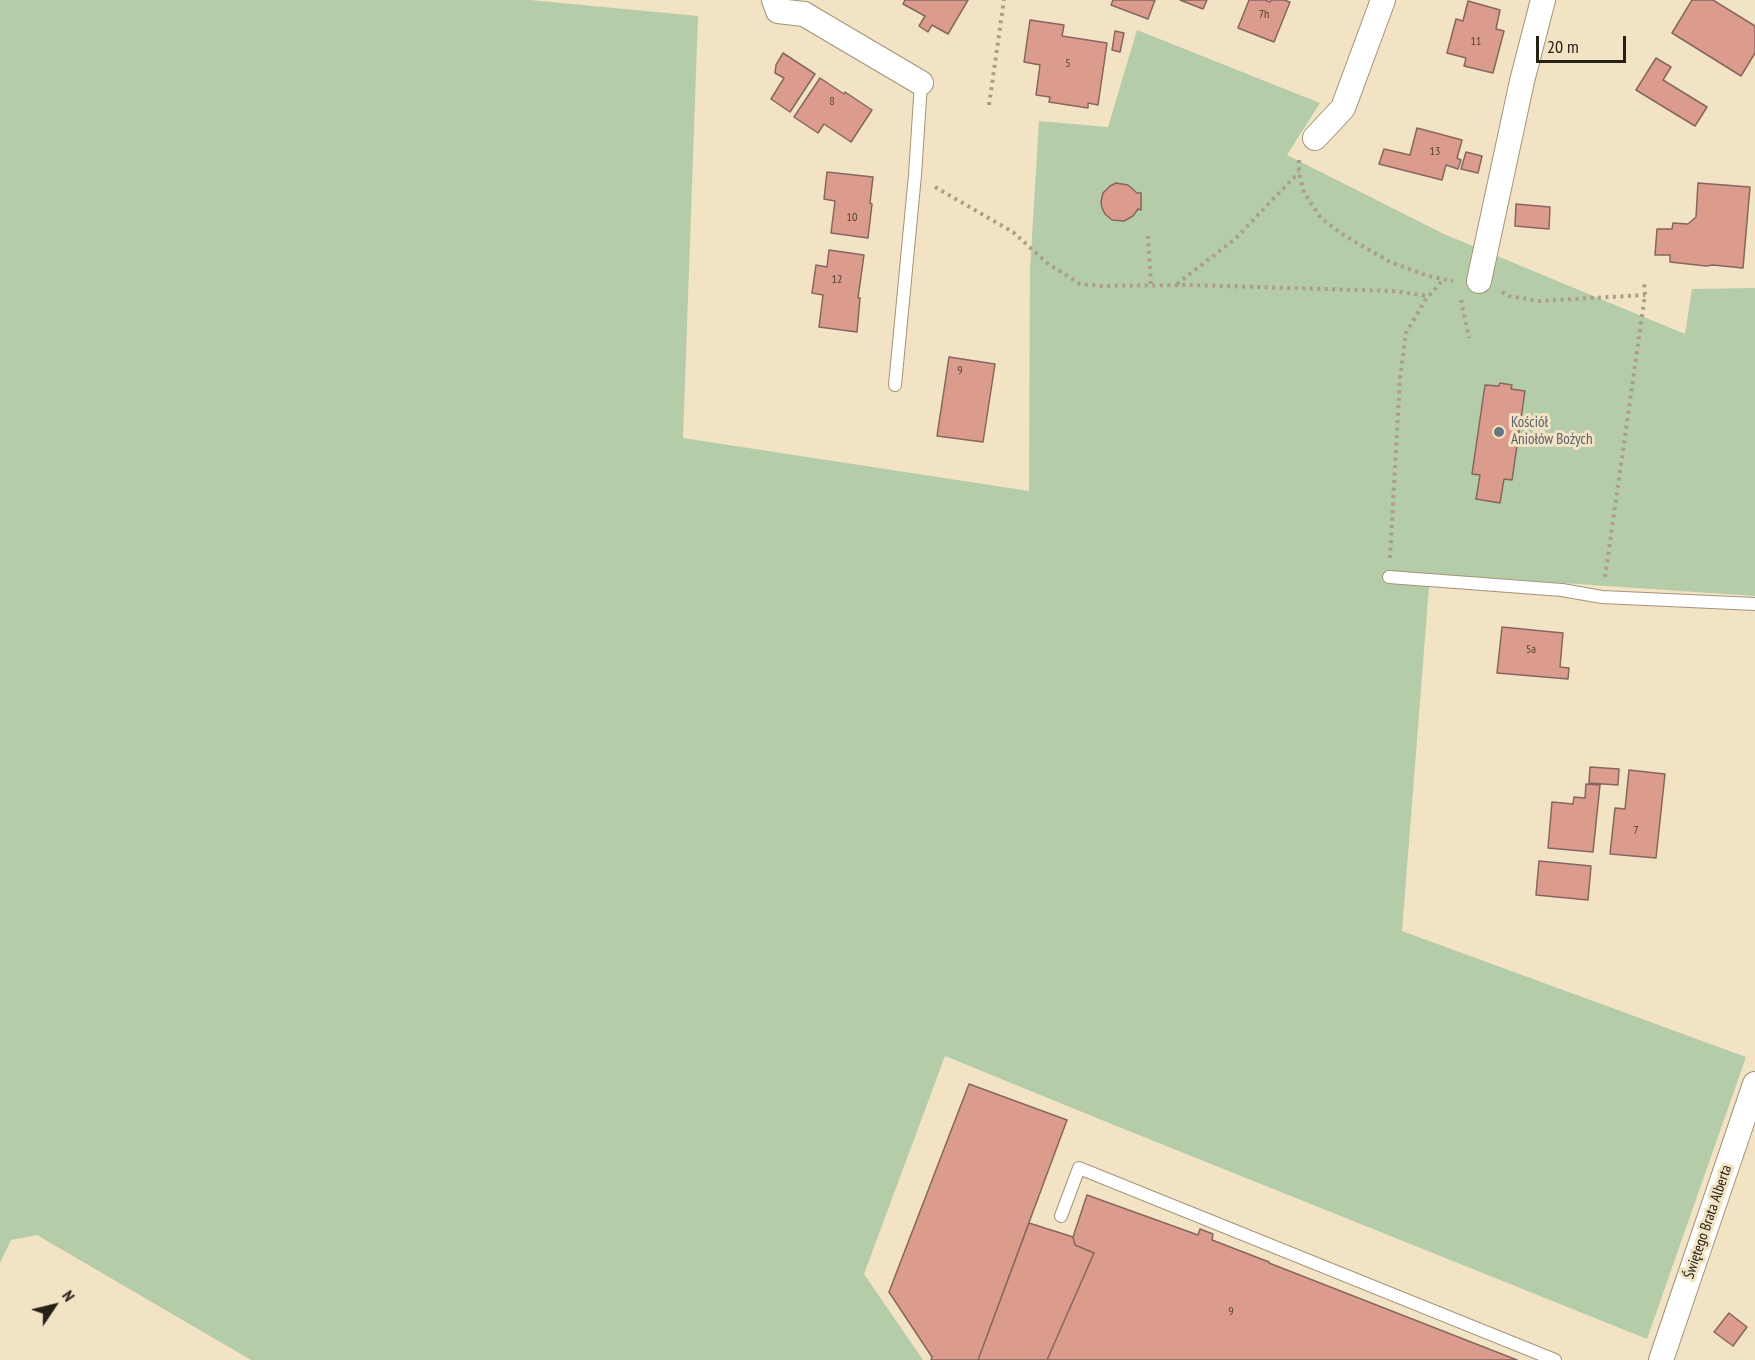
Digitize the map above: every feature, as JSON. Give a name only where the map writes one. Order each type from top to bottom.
[{"type":"street","points":[[774,0],[778,11],[804,14],[921,83]]},
{"type":"street","points":[[1315,138],[1343,108],[1383,0]]},
{"type":"street","points":[[1468,281],[1543,0]]},
{"type":"street","name":"Świętego Brata Alberta","points":[[1661,1360],[1755,1084]]},
{"type":"lane","points":[[895,385],[915,175],[921,83]]},
{"type":"lane","points":[[1389,577],[1562,590],[1602,597],[1755,604]]},
{"type":"lane","points":[[1061,1216],[1079,1168],[1555,1360]]},
{"type":"path","points":[[989,105],[1004,0]]},
{"type":"path","points":[[1315,138],[1299,160],[1304,194],[1321,218],[1342,234],[1390,262],[1428,276],[1468,281],[1509,296],[1539,301],[1645,295]]},
{"type":"path","points":[[1177,285],[1235,239],[1299,172]]},
{"type":"path","points":[[915,175],[1013,232],[1047,263],[1080,284],[1393,291],[1429,296]]},
{"type":"path","points":[[1148,236],[1151,285]]},
{"type":"path","points":[[1389,577],[1400,378],[1407,333],[1429,296],[1444,279]]},
{"type":"path","points":[[1468,281],[1469,338]]},
{"type":"path","points":[[1602,597],[1645,295],[1644,281]]},
{"type":"green space","points":[[0,0],[530,0],[698,16],[683,438],[1029,491],[1030,270],[1039,121],[1108,127],[1137,30],[1320,103],[1287,155],[1444,234],[1685,334],[1692,289],[1755,288],[1755,596],[1430,574],[1402,931],[1746,1057],[1647,1339],[945,1056],[864,1274],[923,1360],[251,1360],[37,1235],[11,1240],[0,1263]]},
{"type":"building","points":[[905,0],[968,0],[948,34],[932,25],[928,32],[919,26],[925,16],[903,4]]},
{"type":"building","points":[[1113,0],[1155,0],[1148,19],[1111,5]]},
{"type":"building","points":[[1180,0],[1207,0],[1203,9]]},
{"type":"building","points":[[1249,0],[1290,2],[1274,42],[1238,28]]},
{"type":"building","points":[[1692,0],[1713,0],[1755,26],[1755,53],[1741,76],[1672,33]]},
{"type":"building","points":[[1468,1],[1500,10],[1496,29],[1504,31],[1493,73],[1464,66],[1466,58],[1447,53],[1456,19],[1463,21]]},
{"type":"building","points":[[1030,20],[1064,25],[1062,36],[1107,43],[1098,105],[1088,103],[1088,108],[1049,102],[1050,97],[1036,95],[1040,65],[1024,62]]},
{"type":"building","points":[[1115,31],[1124,33],[1120,52],[1112,50]]},
{"type":"building","points":[[783,53],[815,74],[790,112],[771,99],[784,78],[775,73],[776,65]]},
{"type":"building","points":[[1656,58],[1671,67],[1663,80],[1707,107],[1695,126],[1636,90]]},
{"type":"building","points":[[820,78],[872,110],[851,142],[824,124],[818,133],[794,117]]},
{"type":"building","points":[[1417,128],[1462,140],[1457,158],[1461,160],[1458,169],[1446,165],[1442,180],[1379,164],[1384,149],[1410,155]]},
{"type":"building","points":[[1466,152],[1482,156],[1478,173],[1461,169]]},
{"type":"building","points":[[827,172],[873,177],[868,238],[831,233],[835,201],[824,199]]},
{"type":"building","points":[[1116,183],[1128,185],[1137,193],[1141,193],[1141,210],[1138,209],[1133,216],[1124,221],[1112,220],[1102,208],[1103,193]]},
{"type":"building","points":[[1698,183],[1750,187],[1743,268],[1670,262],[1670,255],[1655,255],[1657,229],[1672,229],[1673,223],[1688,224],[1696,217]]},
{"type":"building","points":[[1516,204],[1550,207],[1549,229],[1515,226]]},
{"type":"building","points":[[829,250],[864,255],[858,298],[860,298],[857,332],[819,327],[823,295],[812,293],[816,265],[827,267]]},
{"type":"building","points":[[949,357],[995,364],[983,442],[937,436]]},
{"type":"building","name":"Kościół Aniołów Bożych","points":[[1500,383],[1512,385],[1511,389],[1525,391],[1512,480],[1504,479],[1500,503],[1476,499],[1480,475],[1472,474],[1485,385],[1499,386]]},
{"type":"building","points":[[1502,627],[1563,633],[1560,667],[1569,668],[1568,679],[1497,673]]},
{"type":"building","points":[[1590,767],[1619,769],[1618,785],[1589,783]]},
{"type":"building","points":[[1629,770],[1665,774],[1656,858],[1610,854],[1615,808],[1625,809]]},
{"type":"building","points":[[1586,784],[1600,785],[1593,852],[1548,848],[1552,802],[1573,804],[1574,797],[1585,798]]},
{"type":"building","points":[[1539,861],[1591,866],[1588,900],[1536,895]]},
{"type":"building","points":[[969,1084],[1067,1120],[978,1360],[931,1360],[932,1357],[889,1292]]},
{"type":"building","points":[[1087,1195],[1198,1235],[1200,1229],[1213,1234],[1212,1240],[1517,1360],[1047,1360],[1094,1253],[1075,1245],[1073,1237]]},
{"type":"building","points":[[1029,1223],[1073,1237],[1075,1245],[1094,1253],[1047,1360],[978,1360]]},
{"type":"building","points":[[1729,1313],[1747,1327],[1733,1346],[1714,1332]]},
{"type":"place","name":"Kościół Aniołów Bożych","points":[[1499,432]]}]
